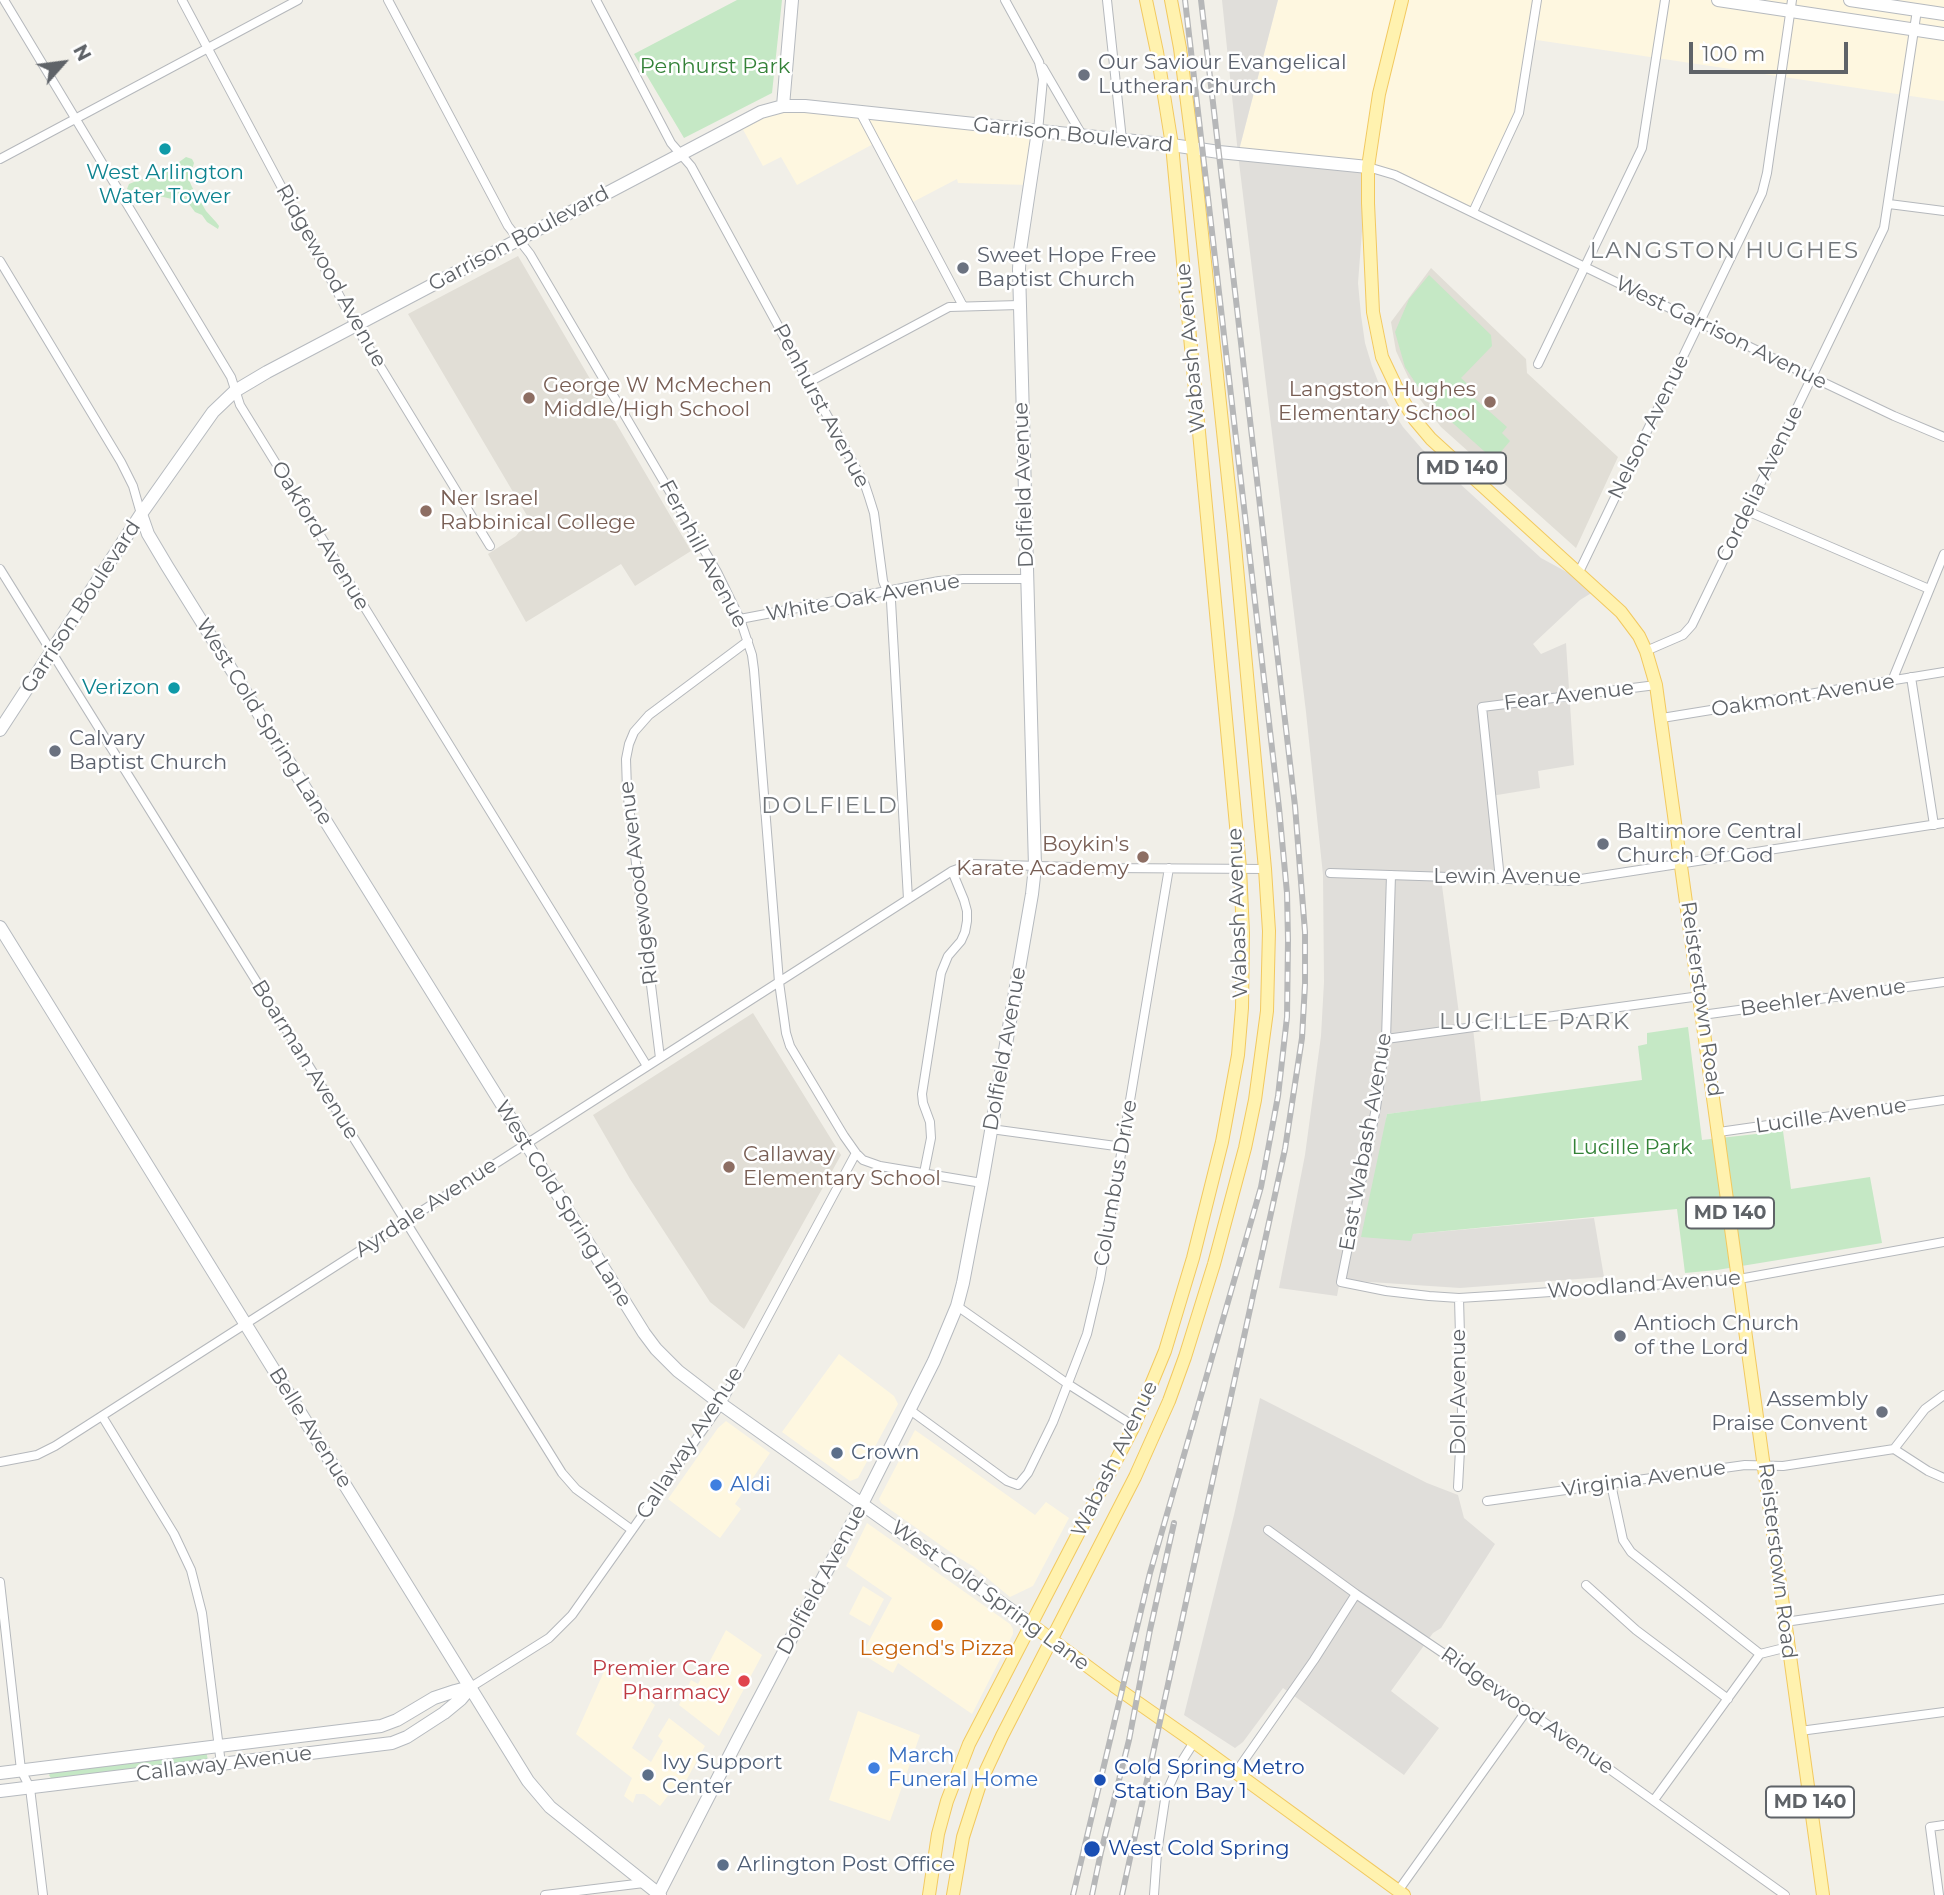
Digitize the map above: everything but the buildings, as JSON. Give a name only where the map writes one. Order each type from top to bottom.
[{"type":"main road","name":"Wabash Avenue","points":[[929,1895],[938,1834],[969,1744],[1134,1426],[1161,1361],[1178,1310],[1212,1181],[1238,1055],[1243,933],[1240,868],[1172,145],[1146,0]]},
{"type":"main road","name":"Wabash Avenue","points":[[953,1895],[963,1837],[981,1781],[1119,1508],[1154,1434],[1185,1357],[1214,1264],[1245,1148],[1262,1056],[1269,973],[1265,869],[1234,536],[1193,149],[1171,0]]},
{"type":"main road","name":"Reisterstown Road","points":[[1402,0],[1379,94],[1368,167],[1373,312],[1382,356],[1415,420],[1431,439],[1621,612],[1639,636],[1656,685],[1823,1895]]},
{"type":"main road","points":[[1209,537],[1234,536]]},
{"type":"main road","name":"West Cold Spring Lane","points":[[1032,1625],[1401,1893]]},
{"type":"street","name":"Oakford Avenue","points":[[4,0],[231,377],[240,405],[647,1066]]},
{"type":"street","name":"Ridgewood Avenue","points":[[182,0],[355,325],[489,546]]},
{"type":"street","points":[[0,159],[298,0]]},
{"type":"street","name":"Fernhill Avenue","points":[[388,0],[508,226],[530,254],[718,572],[740,619],[754,670],[779,982],[786,1033],[790,1046],[856,1153]]},
{"type":"street","name":"Penhurst Avenue","points":[[596,0],[671,143],[691,166],[865,485],[874,513],[883,582],[891,601],[908,899]]},
{"type":"street","points":[[783,106],[792,0]]},
{"type":"street","points":[[1005,0],[1082,135]]},
{"type":"street","points":[[1107,0],[1122,140]]},
{"type":"street","points":[[1472,212],[1519,113],[1537,0]]},
{"type":"street","points":[[1538,363],[1642,148],[1665,0]]},
{"type":"street","points":[[1718,0],[1791,6],[1944,34]]},
{"type":"street","points":[[1850,0],[1944,14]]},
{"type":"street","name":"Nelson Avenue","points":[[1579,572],[1765,184],[1791,6]]},
{"type":"street","name":"Cordelia Avenue","points":[[1646,651],[1689,631],[1884,228],[1917,10]]},
{"type":"street","points":[[1038,131],[1043,79],[1039,62]]},
{"type":"street","name":"Garrison Boulevard","points":[[0,730],[141,514],[213,412],[235,391],[761,112],[793,105],[1219,152]]},
{"type":"street","points":[[860,112],[963,306]]},
{"type":"street","name":"Dolfield Avenue","points":[[659,1895],[910,1410],[957,1306],[963,1283],[1035,867],[1019,305],[1020,251],[1038,131]]},
{"type":"street","name":"West Garrison Avenue","points":[[1219,152],[1368,167],[1395,175],[1812,377],[1944,437]]},
{"type":"street","points":[[1889,204],[1944,211]]},
{"type":"street","name":"West Cold Spring Lane","points":[[0,261],[121,462],[133,486],[148,534],[161,556],[643,1333],[678,1371],[721,1404],[1032,1625]]},
{"type":"street","points":[[808,382],[949,307],[1019,305]]},
{"type":"street","points":[[1747,511],[1929,589]]},
{"type":"street","points":[[1892,681],[1944,554]]},
{"type":"street","name":"Boarman Avenue","points":[[0,569],[568,1482],[632,1530]]},
{"type":"street","name":"White Oak Avenue","points":[[740,619],[963,579],[1027,579]]},
{"type":"street","name":"White Oak Avenue","points":[[649,715],[748,641]]},
{"type":"street","name":"Oakmont Avenue","points":[[1662,718],[1944,672]]},
{"type":"street","points":[[1911,677],[1934,825]]},
{"type":"street","name":"Fear Avenue","points":[[1500,879],[1482,707],[1656,685]]},
{"type":"street","name":"Ridgewood Avenue","points":[[649,715],[634,732],[629,744],[626,772],[660,1058]]},
{"type":"street","name":"Lewin Avenue","points":[[1330,873],[1568,881],[1944,823]]},
{"type":"street","name":"Ayrdale Avenue","points":[[0,1462],[46,1451],[952,871],[971,864],[1035,867]]},
{"type":"street","points":[[1035,867],[1265,869]]},
{"type":"street","name":"Columbus Drive","points":[[910,1410],[1006,1481],[1018,1485],[1028,1473],[1053,1422],[1087,1334],[1100,1279],[1169,868]]},
{"type":"street","points":[[924,1173],[931,1138],[930,1122],[922,1094],[941,973],[944,963],[961,941],[967,921],[964,900],[952,871]]},
{"type":"street","name":"East Wabash Avenue","points":[[1341,1282],[1376,1108],[1386,1039],[1391,875]]},
{"type":"street","name":"Belle Avenue","points":[[0,927],[537,1794],[659,1895]]},
{"type":"street","name":"Beehler Avenue","points":[[1702,1015],[1944,982]]},
{"type":"street","points":[[1386,1039],[1700,996]]},
{"type":"street","name":"Lucille Avenue","points":[[1718,1132],[1944,1100]]},
{"type":"street","points":[[991,1129],[1123,1147]]},
{"type":"street","points":[[856,1153],[871,1164],[982,1183]]},
{"type":"street","name":"Callaway Avenue","points":[[0,1773],[381,1726],[397,1720],[434,1698],[471,1687],[549,1638],[572,1615],[721,1404],[856,1153]]},
{"type":"street","name":"Woodland Avenue","points":[[1341,1282],[1386,1291],[1459,1298],[1739,1279],[1944,1242]]},
{"type":"street","name":"Doll Avenue","points":[[1458,1487],[1462,1412],[1459,1298]]},
{"type":"street","points":[[957,1306],[1068,1384],[1134,1426]]},
{"type":"street","points":[[1944,1395],[1925,1409],[1894,1449],[1944,1478]]},
{"type":"street","points":[[102,1416],[174,1534],[191,1570],[202,1613],[221,1764]]},
{"type":"street","name":"Virginia Avenue","points":[[1486,1501],[1745,1465],[1783,1466],[1894,1449]]},
{"type":"street","points":[[1611,1484],[1623,1540],[1631,1552],[1760,1654]]},
{"type":"street","name":"Ridgewood Avenue","points":[[1268,1530],[1356,1594],[1527,1710],[1782,1894]]},
{"type":"street","points":[[0,1582],[21,1770],[30,1788],[43,1895]]},
{"type":"street","points":[[1586,1586],[1636,1630],[1728,1699]]},
{"type":"street","points":[[1236,1772],[1356,1594]]},
{"type":"street","points":[[1784,1622],[1944,1599]]},
{"type":"street","points":[[1654,1801],[1760,1654],[1788,1647]]},
{"type":"street","name":"Callaway Avenue","points":[[0,1791],[392,1743],[407,1737],[444,1713],[471,1687]]},
{"type":"street","points":[[1401,1893],[1527,1710]]},
{"type":"street","points":[[1800,1731],[1944,1712]]},
{"type":"street","points":[[381,1726],[392,1743]]},
{"type":"street","points":[[1154,1895],[1166,1793],[1194,1742]]},
{"type":"street","points":[[1939,1895],[1930,1827],[1944,1825]]},
{"type":"street","points":[[545,1895],[644,1883]]},
{"type":"shaded area","points":[[1222,0],[1278,0],[1238,154]]},
{"type":"shaded area","points":[[1278,0],[1944,0],[1944,101],[1530,39],[1516,116],[1470,212],[1385,173],[1238,154]]},
{"type":"shaded area","points":[[783,106],[1039,132],[1029,185],[958,183],[957,179],[909,204],[875,143],[797,185],[781,157],[763,166],[740,124]]},
{"type":"shaded area","points":[[1238,154],[1367,166],[1358,283],[1361,315],[1372,366],[1390,407],[1422,449],[1541,558],[1598,589],[1580,600],[1533,644],[1541,654],[1566,643],[1574,765],[1538,771],[1540,788],[1491,796],[1500,879],[1441,878],[1461,1029],[1473,1028],[1481,1102],[1387,1114],[1385,1128],[1413,1234],[1594,1218],[1604,1277],[1460,1288],[1340,1280],[1337,1296],[1279,1288],[1305,1155],[1321,1036],[1324,982],[1323,875],[1306,712]]},
{"type":"shaded area","name":"George W McMechen Middle/High School","points":[[518,256],[691,551],[635,586],[621,564],[526,622],[488,554],[516,536],[529,519],[408,314]]},
{"type":"shaded area","name":"Langston Hughes Elementary School","points":[[1431,268],[1526,359],[1527,373],[1618,457],[1576,548],[1441,427],[1416,394],[1396,351],[1391,322]]},
{"type":"shaded area","name":"Callaway Elementary School","points":[[753,1013],[841,1155],[744,1329],[710,1302],[630,1179],[593,1115]]},
{"type":"shaded area","points":[[839,1354],[894,1396],[898,1404],[858,1478],[850,1481],[782,1432]]},
{"type":"shaded area","points":[[1260,1398],[1427,1483],[1458,1495],[1464,1518],[1495,1544],[1441,1628],[1433,1633],[1391,1691],[1439,1728],[1404,1775],[1283,1688],[1243,1742],[1235,1748],[1184,1715]]},
{"type":"shaded area","name":"Aldi","points":[[726,1421],[770,1453],[735,1504],[741,1509],[720,1538],[668,1499],[718,1428]]},
{"type":"shaded area","points":[[915,1430],[1035,1515],[1046,1502],[1069,1518],[1033,1586],[1010,1597],[974,1567],[881,1503],[879,1499]]},
{"type":"shaded area","points":[[867,1523],[1010,1624],[1013,1629],[1013,1634],[972,1714],[898,1663],[893,1673],[862,1654],[892,1598],[846,1566]]},
{"type":"shaded area","points":[[863,1586],[884,1599],[870,1626],[849,1614]]},
{"type":"shaded area","points":[[726,1630],[762,1655],[719,1736],[679,1705],[691,1680],[698,1684]]},
{"type":"shaded area","points":[[606,1667],[655,1705],[632,1748],[651,1762],[663,1741],[658,1736],[669,1718],[705,1746],[682,1788],[677,1784],[660,1806],[644,1794],[636,1794],[633,1803],[624,1796],[632,1778],[576,1734]]},
{"type":"shaded area","points":[[858,1711],[920,1735],[890,1821],[829,1800]]},
{"type":"green space","name":"Penhurst Park","points":[[737,0],[782,0],[772,93],[684,138],[634,54]]},
{"type":"green space","points":[[186,157],[194,163],[189,180],[192,187],[206,211],[219,226],[218,229],[195,212],[182,198],[176,200],[155,195],[130,194],[127,189],[129,184],[164,173]]},
{"type":"green space","points":[[1429,275],[1491,335],[1492,346],[1461,378],[1476,392],[1473,397],[1507,427],[1502,433],[1510,441],[1494,460],[1426,399],[1405,367],[1395,332],[1409,299]]},
{"type":"green space","name":"Lucille Park","points":[[1688,1027],[1702,1140],[1783,1131],[1791,1189],[1870,1177],[1882,1243],[1685,1273],[1677,1209],[1413,1234],[1411,1241],[1361,1237],[1387,1114],[1642,1080],[1638,1046],[1647,1044],[1647,1033]]},
{"type":"green space","points":[[206,1751],[208,1760],[52,1780],[49,1775],[52,1771]]},
{"type":"railway","points":[[1073,1895],[1150,1573],[1261,1187],[1278,1096],[1287,1017],[1287,893],[1279,808],[1185,0]]},
{"type":"railway","points":[[1122,1895],[1285,1149],[1302,1038],[1305,984],[1305,932],[1295,806],[1201,0]]},
{"type":"railway","points":[[1092,1895],[1129,1740],[1174,1523]]},
{"type":"place","name":"Our Saviour Evangelical Lutheran Church","points":[[1084,75]]},
{"type":"place","name":"West Arlington Water Tower","points":[[165,149]]},
{"type":"place","name":"Sweet Hope Free Baptist Church","points":[[963,268]]},
{"type":"place","name":"George W McMechen Middle/High School","points":[[529,398]]},
{"type":"place","name":"Langston Hughes Elementary School","points":[[1490,402]]},
{"type":"place","name":"Ner Israel Rabbinical College","points":[[426,511]]},
{"type":"place","name":"Verizon","points":[[174,688]]},
{"type":"place","name":"Calvary Baptist Church","points":[[55,751]]},
{"type":"place","name":"Baltimore Central Church Of God","points":[[1603,844]]},
{"type":"place","name":"Boykin's Karate Academy","points":[[1143,857]]},
{"type":"place","name":"Callaway Elementary School","points":[[729,1167]]},
{"type":"place","name":"Antioch Church of the Lord","points":[[1620,1336]]},
{"type":"place","name":"Assembly Praise Convent","points":[[1882,1412]]},
{"type":"place","name":"Crown","points":[[837,1453]]},
{"type":"place","name":"Aldi","points":[[716,1485]]},
{"type":"place","name":"Legend's Pizza","points":[[937,1625]]},
{"type":"place","name":"Premier Care Pharmacy","points":[[744,1681]]},
{"type":"place","name":"March Funeral Home","points":[[874,1768]]},
{"type":"place","name":"Ivy Support Center","points":[[648,1775]]},
{"type":"place","name":"Cold Spring Metro Station Bay 1","points":[[1100,1780]]},
{"type":"place","name":"West Cold Spring","points":[[1092,1849]]},
{"type":"place","name":"Arlington Post Office","points":[[723,1865]]},
{"type":"district","name":"LANGSTON HUGHES","points":[[1725,251]]},
{"type":"district","name":"DOLFIELD","points":[[830,806]]},
{"type":"district","name":"LUCILLE PARK","points":[[1535,1022]]}]
